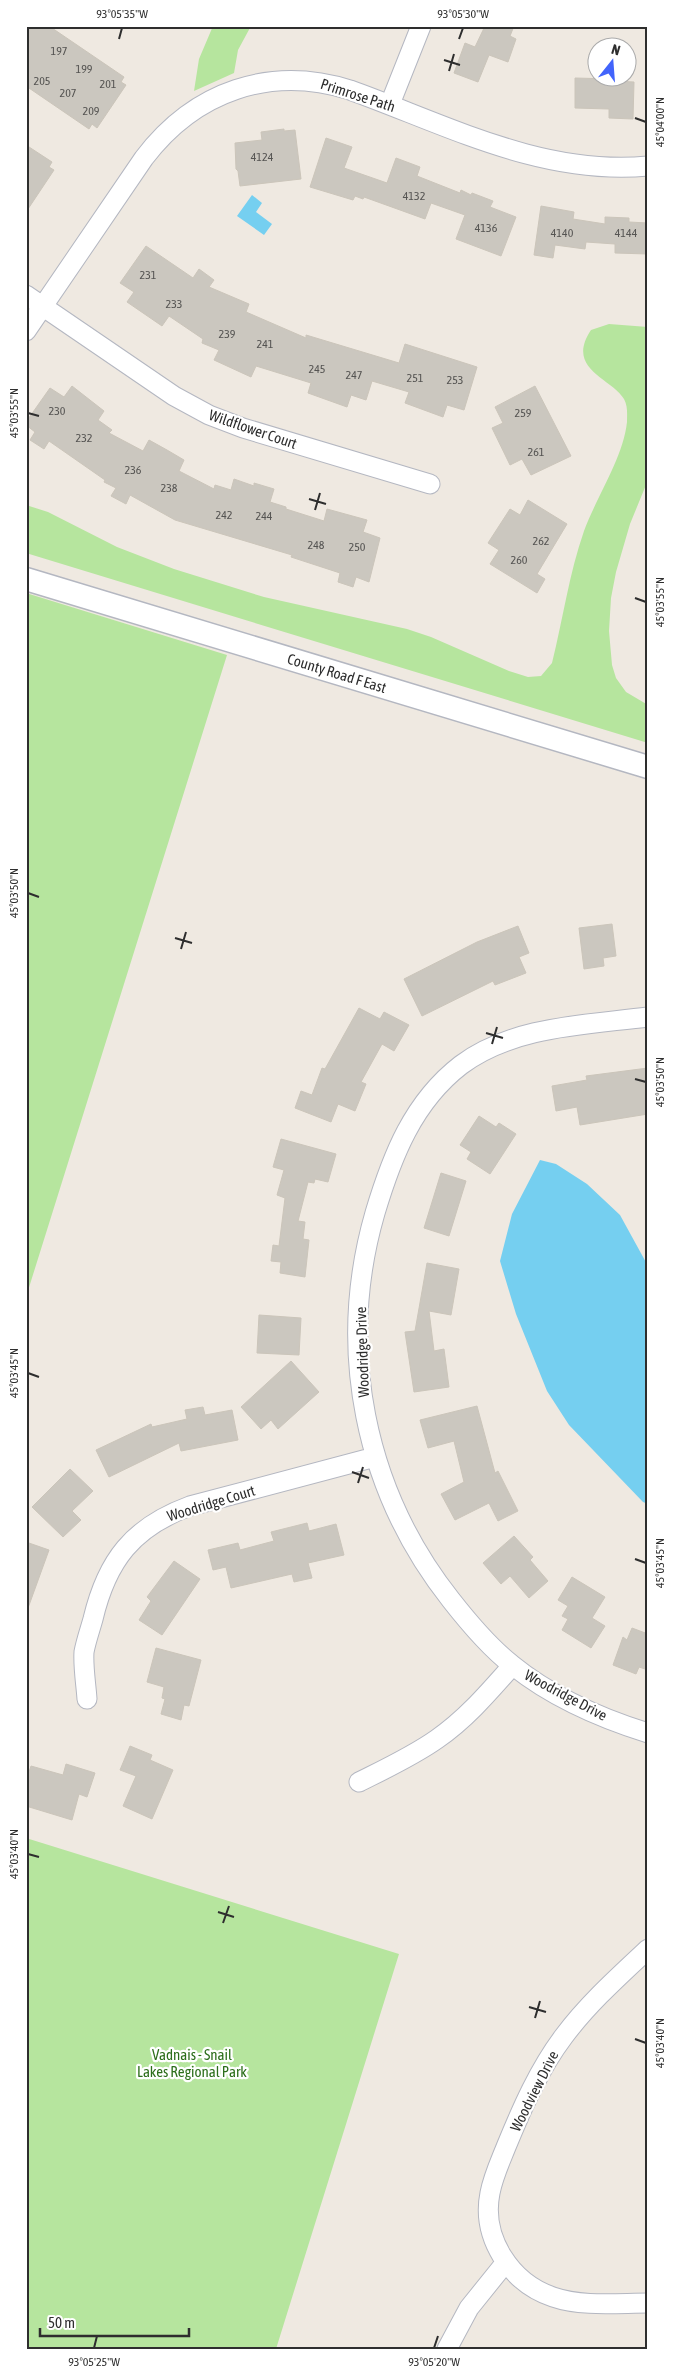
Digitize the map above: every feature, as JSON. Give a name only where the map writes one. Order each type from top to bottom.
[{"type":"street","points":[[390,104],[420,26]]},
{"type":"street","name":"Primrose Path","points":[[26,331],[156,143],[175,124],[205,103],[249,86],[293,80],[338,86],[390,104],[497,146],[533,157],[585,167],[648,166]]},
{"type":"street","name":"Wildflower Court","points":[[26,295],[174,396],[217,418],[430,484]]},
{"type":"street","name":"County Road F East","points":[[26,579],[648,767]]},
{"type":"street","name":"Woodridge Drive","points":[[648,1016],[516,1037],[488,1048],[463,1064],[443,1080],[424,1100],[408,1126],[385,1181],[371,1228],[362,1277],[359,1327],[360,1376],[374,1457],[389,1496],[411,1541],[437,1582],[468,1621],[512,1666],[548,1689],[589,1710],[648,1732]]},
{"type":"street","name":"Woodridge Court","points":[[87,1698],[84,1653],[102,1586],[113,1563],[128,1544],[146,1527],[167,1515],[190,1506],[374,1457]]},
{"type":"street","points":[[359,1782],[407,1758],[437,1739],[463,1719],[512,1666]]},
{"type":"street","name":"Woodview Drive","points":[[648,1949],[592,2002],[563,2037],[540,2072],[518,2117],[495,2173],[489,2194],[489,2217],[493,2236],[506,2262],[519,2277],[536,2290],[571,2301],[648,2303]]},
{"type":"street","points":[[448,2349],[469,2308],[506,2262]]},
{"type":"green space","points":[[213,26],[251,26],[238,50],[234,73],[194,91],[199,59]]},
{"type":"green space","points":[[609,324],[648,327],[648,480],[630,524],[616,572],[611,598],[609,631],[612,665],[616,678],[626,692],[648,705],[648,743],[26,553],[26,505],[48,512],[117,547],[174,569],[264,597],[407,629],[431,637],[509,671],[528,677],[541,676],[552,663],[570,580],[584,531],[615,463],[625,436],[627,413],[624,399],[593,371],[583,354],[584,343],[591,330]]},
{"type":"green space","points":[[26,593],[227,655],[26,1297]]},
{"type":"green space","name":"Vadnais - Snail Lakes Regional Park","points":[[26,1838],[399,1954],[276,2349],[26,2349]]},
{"type":"water","points":[[252,195],[262,203],[256,212],[272,224],[264,235],[237,216]]},
{"type":"water","points":[[540,1160],[556,1164],[587,1184],[620,1215],[648,1266],[648,1504],[643,1502],[569,1425],[547,1391],[516,1314],[500,1261],[512,1214]]},
{"type":"building","points":[[26,26],[49,26],[124,77],[121,82],[126,85],[97,128],[92,124],[89,129],[26,86]]},
{"type":"building","points":[[485,26],[514,26],[510,36],[516,39],[508,62],[489,55],[478,82],[454,73],[465,43],[475,47]]},
{"type":"building","points":[[575,78],[586,78],[586,88],[634,88],[633,119],[609,118],[609,109],[575,108]]},
{"type":"building","points":[[284,129],[284,131],[295,130],[301,179],[240,186],[236,169],[235,143],[262,140],[261,132]]},
{"type":"building","points":[[326,138],[352,147],[344,168],[387,183],[396,158],[420,167],[417,176],[460,193],[461,190],[493,201],[490,207],[516,217],[501,256],[456,239],[465,215],[431,203],[425,219],[364,197],[363,199],[355,196],[353,200],[310,187]]},
{"type":"building","points":[[26,145],[52,162],[49,167],[54,170],[26,212]]},
{"type":"building","points":[[541,206],[574,212],[573,219],[605,224],[605,217],[629,218],[629,222],[648,223],[648,254],[615,253],[615,244],[586,242],[585,249],[555,245],[553,258],[534,255]]},
{"type":"building","points":[[146,246],[193,278],[199,269],[214,280],[209,287],[249,304],[246,312],[306,338],[306,335],[399,363],[405,344],[477,367],[464,410],[447,405],[443,417],[405,403],[409,392],[372,381],[366,400],[351,395],[347,407],[308,393],[311,383],[256,366],[251,377],[214,360],[219,350],[202,343],[203,339],[169,316],[162,326],[127,302],[134,292],[120,283]]},
{"type":"building","points":[[72,386],[104,411],[98,420],[112,430],[109,433],[143,451],[149,440],[184,460],[179,471],[214,489],[215,485],[231,490],[234,479],[254,486],[254,483],[274,489],[270,502],[286,507],[286,509],[324,521],[327,509],[367,520],[363,532],[380,538],[369,582],[356,577],[353,587],[338,582],[340,573],[291,557],[292,555],[175,520],[130,495],[126,504],[111,496],[116,488],[104,482],[105,480],[49,441],[44,449],[30,440],[35,432],[26,425],[26,422],[50,388],[64,397]]},
{"type":"building","points":[[535,386],[571,456],[531,475],[522,459],[510,465],[492,428],[503,423],[495,407]]},
{"type":"building","points":[[528,500],[567,524],[537,574],[545,579],[537,593],[490,564],[499,550],[488,543],[510,509],[520,515]]},
{"type":"building","points":[[612,924],[616,956],[603,958],[604,966],[584,969],[579,928]]},
{"type":"building","points":[[518,926],[529,953],[519,957],[526,973],[495,985],[493,981],[422,1016],[404,979],[477,942]]},
{"type":"building","points":[[359,1008],[380,1019],[384,1012],[409,1025],[394,1051],[382,1044],[361,1082],[366,1084],[355,1111],[338,1104],[331,1122],[295,1108],[301,1091],[312,1095],[322,1068],[325,1069]]},
{"type":"building","points":[[648,1068],[648,1114],[580,1125],[577,1107],[556,1111],[552,1086],[587,1080],[586,1076]]},
{"type":"building","points":[[479,1116],[496,1127],[499,1123],[516,1134],[490,1174],[467,1159],[471,1152],[460,1145]]},
{"type":"building","points":[[281,1139],[336,1154],[328,1182],[315,1179],[314,1183],[308,1182],[298,1221],[305,1222],[303,1239],[309,1240],[305,1277],[280,1273],[281,1262],[271,1261],[273,1245],[279,1246],[285,1198],[277,1195],[284,1170],[273,1167]]},
{"type":"building","points":[[441,1173],[466,1181],[449,1236],[424,1228]]},
{"type":"building","points":[[427,1263],[459,1269],[451,1315],[429,1311],[434,1351],[444,1349],[449,1387],[414,1392],[405,1332],[415,1331]]},
{"type":"building","points":[[259,1315],[301,1318],[299,1355],[257,1353]]},
{"type":"building","points":[[291,1361],[319,1392],[278,1429],[271,1420],[261,1429],[241,1407]]},
{"type":"building","points":[[477,1406],[495,1473],[498,1471],[518,1511],[498,1521],[489,1503],[455,1520],[441,1494],[464,1482],[454,1441],[428,1448],[420,1420]]},
{"type":"building","points":[[203,1407],[205,1415],[232,1410],[238,1440],[181,1451],[179,1443],[109,1477],[96,1450],[151,1424],[152,1427],[187,1419],[185,1410]]},
{"type":"building","points":[[70,1469],[93,1491],[72,1511],[81,1520],[63,1537],[32,1507]]},
{"type":"building","points":[[307,1523],[309,1531],[336,1524],[344,1555],[308,1563],[312,1578],[294,1582],[292,1574],[231,1588],[226,1567],[213,1570],[208,1550],[238,1543],[240,1550],[274,1541],[271,1532]]},
{"type":"building","points":[[514,1536],[533,1557],[530,1560],[548,1581],[529,1598],[510,1576],[501,1584],[483,1563]]},
{"type":"building","points":[[26,1542],[49,1550],[28,1608],[26,1608]]},
{"type":"building","points":[[174,1561],[200,1579],[162,1635],[139,1620],[151,1601],[147,1597]]},
{"type":"building","points":[[572,1577],[605,1597],[592,1618],[605,1626],[591,1648],[562,1630],[568,1619],[562,1616],[568,1606],[558,1600]]},
{"type":"building","points":[[632,1628],[648,1634],[648,1670],[639,1667],[636,1674],[613,1665],[623,1637],[627,1640]]},
{"type":"building","points":[[156,1648],[201,1660],[189,1706],[184,1705],[181,1720],[161,1714],[165,1699],[162,1698],[164,1687],[147,1682]]},
{"type":"building","points":[[130,1746],[152,1755],[150,1760],[173,1770],[152,1819],[123,1806],[136,1776],[120,1770]]},
{"type":"building","points":[[66,1764],[95,1773],[87,1797],[79,1794],[72,1820],[26,1806],[26,1781],[31,1766],[63,1775]]}]
